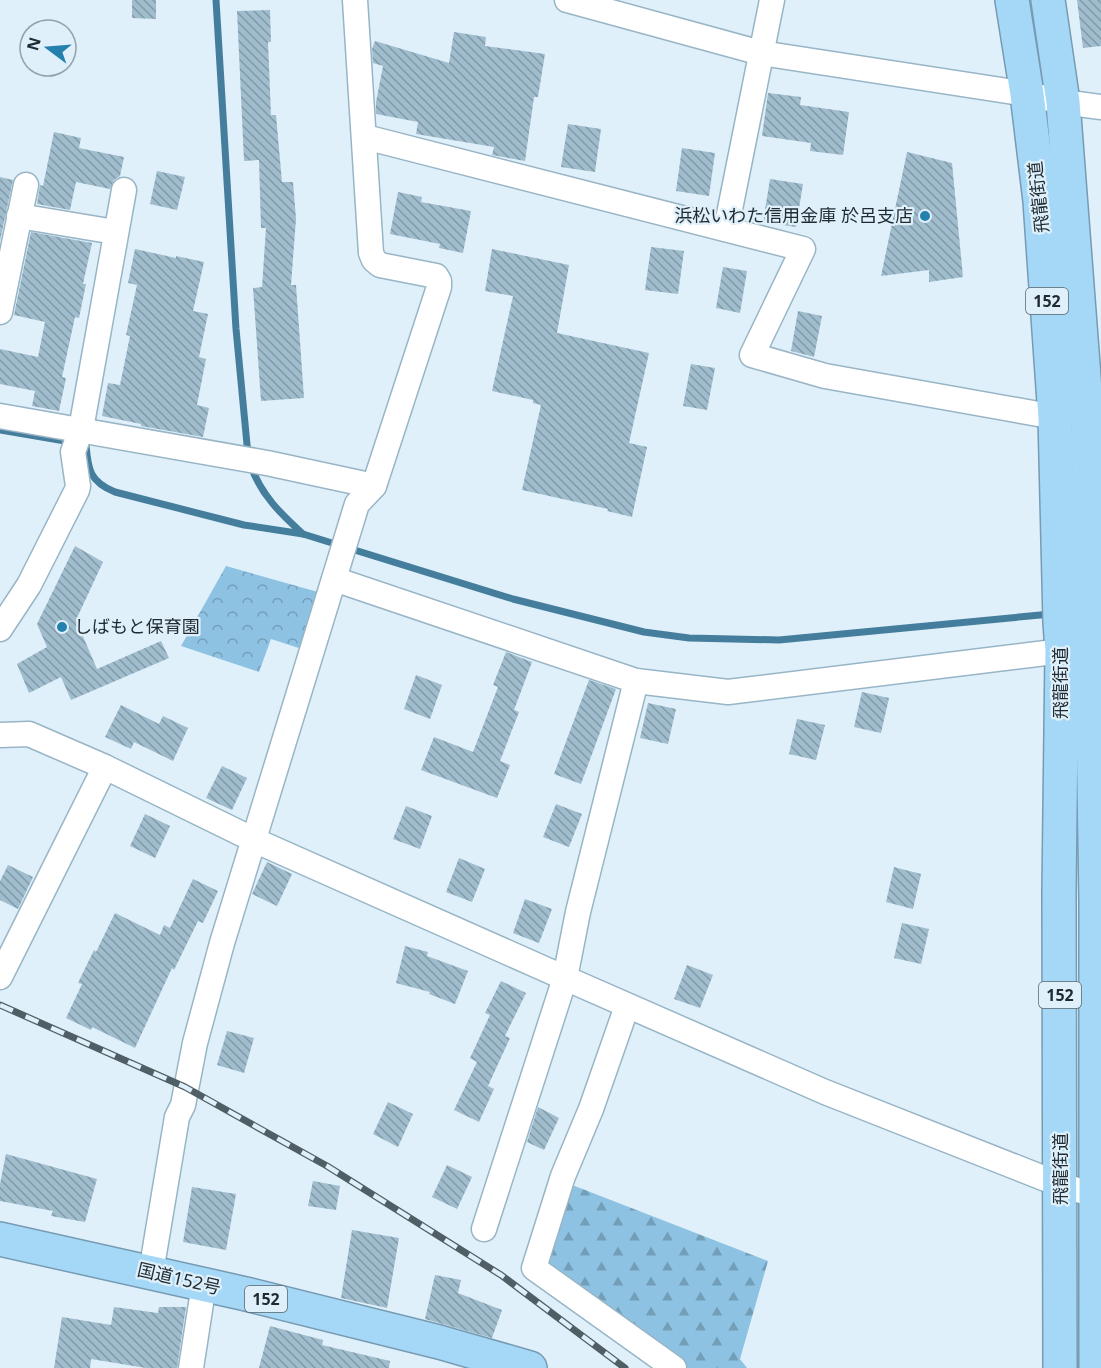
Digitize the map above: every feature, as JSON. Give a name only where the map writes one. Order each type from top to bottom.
[{"type":"highway","name":"飛龍街道","points":[[1012,0],[1027,94],[1040,201],[1055,417],[1080,628],[1098,902],[1095,1074],[1099,1196],[1096,1368]]},
{"type":"highway","name":"飛龍街道","points":[[1048,0],[1063,102],[1094,431],[1059,891],[1060,1368]]},
{"type":"highway","name":"国道152号","points":[[0,1239],[204,1284],[439,1342],[530,1368]]},
{"type":"street","points":[[151,1272],[177,1117],[183,1105],[195,1043],[222,943],[357,504],[374,486],[439,287],[436,276],[386,267],[374,260],[370,239],[355,0]]},
{"type":"street","points":[[567,0],[761,53],[1027,94],[1063,102],[1101,106]]},
{"type":"street","points":[[726,229],[772,0]]},
{"type":"street","points":[[365,137],[803,249],[752,355],[825,376],[1055,417]]},
{"type":"street","points":[[0,312],[26,186]]},
{"type":"street","points":[[0,628],[29,585],[77,490],[77,438],[124,190]]},
{"type":"street","points":[[19,216],[115,232]]},
{"type":"street","points":[[0,416],[77,438],[267,463],[374,486]]},
{"type":"street","points":[[335,574],[636,681],[728,692],[1080,628]]},
{"type":"street","points":[[484,1228],[565,978],[578,912],[636,681]]},
{"type":"street","points":[[0,735],[28,735],[105,767],[254,840],[825,1092],[1061,1185],[1099,1196]]},
{"type":"street","points":[[0,976],[105,767]]},
{"type":"street","points":[[627,1006],[591,1109],[563,1176],[534,1268],[674,1368]]},
{"type":"street","points":[[191,1368],[204,1284]]},
{"type":"green space","points":[[226,566],[318,592],[302,649],[271,639],[259,672],[181,646]]},
{"type":"green space","points":[[567,1183],[768,1261],[740,1359],[747,1368],[664,1368],[539,1265]]},
{"type":"building","points":[[132,0],[156,0],[156,19],[132,18]]},
{"type":"building","points":[[1077,0],[1101,0],[1101,46],[1083,48]]},
{"type":"building","points":[[270,10],[271,42],[268,42],[271,115],[276,115],[282,182],[293,182],[296,219],[291,285],[296,285],[304,398],[261,401],[253,288],[262,287],[266,228],[261,228],[259,160],[244,161],[237,11]]},
{"type":"building","points":[[454,32],[486,37],[485,46],[545,54],[538,97],[534,97],[525,161],[492,155],[494,147],[416,134],[418,122],[376,114],[383,66],[373,63],[372,49],[375,41],[449,63]]},
{"type":"building","points":[[768,93],[801,97],[800,105],[849,112],[843,155],[810,151],[811,143],[762,136]]},
{"type":"building","points":[[568,124],[601,129],[595,172],[561,167]]},
{"type":"building","points":[[54,132],[81,138],[79,148],[124,157],[120,176],[114,180],[110,189],[76,182],[70,210],[37,204]]},
{"type":"building","points":[[682,148],[715,153],[709,196],[676,191]]},
{"type":"building","name":"浜松いわた信用金庫 於呂支店","points":[[907,152],[952,163],[963,277],[929,282],[929,270],[881,276]]},
{"type":"building","points":[[157,171],[185,177],[177,210],[150,204]]},
{"type":"building","points":[[0,177],[13,180],[0,241]]},
{"type":"building","points":[[770,179],[803,184],[796,227],[763,222]]},
{"type":"building","points":[[398,192],[422,197],[421,202],[471,211],[463,253],[439,248],[440,244],[390,234]]},
{"type":"building","points":[[31,232],[92,243],[83,284],[86,284],[79,318],[75,317],[62,377],[66,378],[59,411],[32,406],[35,391],[0,384],[0,349],[38,357],[45,322],[14,315]]},
{"type":"building","points":[[651,247],[684,251],[678,294],[645,290]]},
{"type":"building","points":[[135,249],[204,262],[193,311],[208,314],[199,357],[206,359],[197,405],[209,408],[203,437],[141,426],[141,424],[102,416],[108,383],[120,385],[130,336],[126,335],[137,285],[128,283]]},
{"type":"building","points":[[492,249],[569,265],[557,333],[649,353],[629,443],[647,447],[632,517],[607,511],[608,509],[522,490],[541,405],[533,403],[533,400],[492,391],[513,296],[485,291]]},
{"type":"building","points":[[723,267],[747,271],[740,313],[716,308]]},
{"type":"building","points":[[798,311],[822,316],[814,357],[791,351]]},
{"type":"building","points":[[691,364],[715,368],[707,410],[683,406]]},
{"type":"building","name":"しばもと保育園","points":[[75,546],[103,562],[76,620],[97,669],[161,641],[169,658],[71,700],[61,677],[29,693],[17,664],[47,647],[37,624]]},
{"type":"building","points":[[506,652],[532,662],[514,710],[519,712],[500,761],[510,765],[497,798],[421,770],[434,737],[473,752],[498,687],[493,685]]},
{"type":"building","points":[[416,675],[442,685],[430,719],[404,709]]},
{"type":"building","points":[[589,680],[616,689],[581,784],[554,774]]},
{"type":"building","points":[[862,692],[889,698],[881,733],[854,727]]},
{"type":"building","points":[[648,703],[676,709],[668,744],[640,738]]},
{"type":"building","points":[[121,705],[159,724],[163,716],[188,728],[173,761],[134,742],[131,749],[105,737]]},
{"type":"building","points":[[797,719],[825,725],[816,760],[789,754]]},
{"type":"building","points":[[222,766],[247,778],[232,810],[206,798]]},
{"type":"building","points":[[556,804],[582,814],[569,847],[543,837]]},
{"type":"building","points":[[406,806],[432,816],[420,849],[393,839]]},
{"type":"building","points":[[145,814],[170,826],[155,858],[130,846]]},
{"type":"building","points":[[459,858],[485,869],[472,902],[446,892]]},
{"type":"building","points":[[267,862],[292,874],[277,906],[252,894]]},
{"type":"building","points":[[8,865],[33,877],[18,909],[0,900],[0,881]]},
{"type":"building","points":[[894,867],[921,874],[913,909],[886,902]]},
{"type":"building","points":[[193,879],[218,891],[203,923],[198,921],[174,970],[172,968],[135,1048],[92,1027],[91,1030],[66,1018],[82,984],[78,983],[115,913],[160,935],[164,925],[170,928]]},
{"type":"building","points":[[525,899],[552,909],[539,943],[513,933]]},
{"type":"building","points":[[902,923],[929,929],[921,964],[894,958]]},
{"type":"building","points":[[405,946],[428,952],[427,956],[468,971],[455,1004],[429,994],[430,992],[396,983]]},
{"type":"building","points":[[687,965],[713,975],[700,1008],[674,999]]},
{"type":"building","points":[[501,981],[526,993],[505,1036],[510,1038],[488,1086],[494,1089],[479,1122],[454,1110],[477,1062],[470,1058],[490,1015],[485,1013]]},
{"type":"building","points":[[227,1031],[254,1038],[244,1073],[217,1065]]},
{"type":"building","points":[[388,1102],[413,1114],[398,1147],[373,1134]]},
{"type":"building","points":[[538,1107],[559,1118],[544,1150],[527,1142]]},
{"type":"building","points":[[6,1154],[97,1179],[85,1222],[51,1216],[53,1211],[0,1201],[0,1184]]},
{"type":"building","points":[[447,1165],[472,1177],[457,1209],[432,1197]]},
{"type":"building","points":[[313,1181],[340,1186],[336,1210],[308,1206]]},
{"type":"building","points":[[192,1187],[236,1194],[226,1250],[183,1242]]},
{"type":"building","points":[[352,1230],[399,1238],[387,1308],[341,1298]]},
{"type":"building","points":[[435,1275],[461,1280],[458,1293],[502,1310],[492,1338],[425,1319]]},
{"type":"building","points":[[114,1307],[158,1313],[159,1307],[186,1307],[177,1368],[146,1368],[91,1359],[90,1368],[54,1368],[62,1317],[111,1325]]},
{"type":"building","points":[[270,1326],[323,1340],[322,1345],[390,1361],[389,1368],[259,1368]]},
{"type":"waterway","points":[[216,0],[236,329],[248,455]]},
{"type":"waterway","points":[[0,430],[71,442]]},
{"type":"waterway","points":[[82,444],[86,445],[89,468],[95,479],[115,492],[244,525],[303,534],[513,599],[644,632],[689,638],[779,640],[1051,614]]},
{"type":"waterway","points":[[251,466],[266,495],[303,534]]},
{"type":"railway","points":[[0,1005],[185,1087],[327,1166],[501,1275],[625,1368]]},
{"type":"place","name":"浜松いわた信用金庫 於呂支店","points":[[925,216]]},
{"type":"place","name":"しばもと保育園","points":[[62,627]]}]
